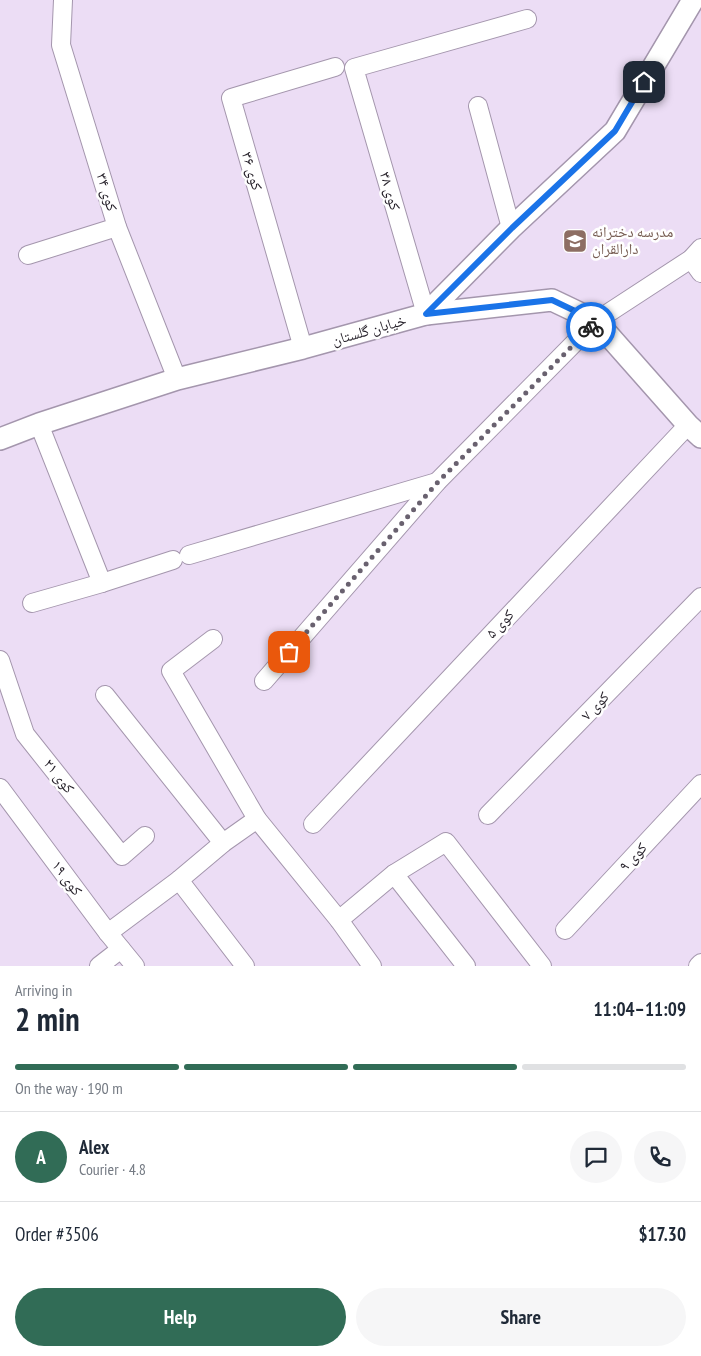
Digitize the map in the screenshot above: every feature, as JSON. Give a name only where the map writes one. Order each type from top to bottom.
[{"type":"street","name":"کوی ۳۴","points":[[63,0],[61,45],[117,227],[177,379]]},
{"type":"street","name":"خیابان گلستان","points":[[0,439],[39,424],[177,379],[303,348],[426,314],[512,228],[615,131],[693,0]]},
{"type":"street","name":"کوی ۳۸","points":[[426,314],[354,68],[527,20]]},
{"type":"street","name":"کوی ۳۶","points":[[303,348],[231,98],[335,67]]},
{"type":"street","points":[[478,106],[512,228]]},
{"type":"street","points":[[28,255],[117,227]]},
{"type":"street","points":[[264,681],[438,482],[596,321],[698,260]]},
{"type":"street","points":[[426,314],[552,300],[596,321],[695,431]]},
{"type":"street","points":[[39,424],[102,583]]},
{"type":"street","name":"کوی ۵","points":[[312,824],[695,431]]},
{"type":"street","points":[[32,603],[438,482]]},
{"type":"street","name":"کوی ۷","points":[[488,815],[701,597]]},
{"type":"street","points":[[213,639],[171,672],[257,819],[338,920],[372,966]]},
{"type":"street","name":"کوی ۲۱","points":[[0,660],[25,734],[122,856],[145,836]]},
{"type":"street","points":[[105,694],[223,843]]},
{"type":"street","name":"کوی ۹","points":[[565,930],[701,784]]},
{"type":"street","name":"کوی ۱۹","points":[[0,788],[108,933],[135,966]]},
{"type":"street","points":[[108,933],[179,880],[223,843],[257,819]]},
{"type":"street","points":[[338,920],[394,874],[446,842],[542,966]]},
{"type":"street","points":[[394,874],[466,966]]},
{"type":"street","points":[[179,880],[245,966]]},
{"type":"street","points":[[99,966],[121,949]]},
{"type":"way so far","points":[[289,652],[438,482],[591,327]]},
{"type":"place","name":"مدرسه دخترانه دارالقران","points":[[575,241]]},
{"type":"route","points":[[591,327],[596,321],[552,300],[426,314],[512,228],[615,131],[644,82]]}]
